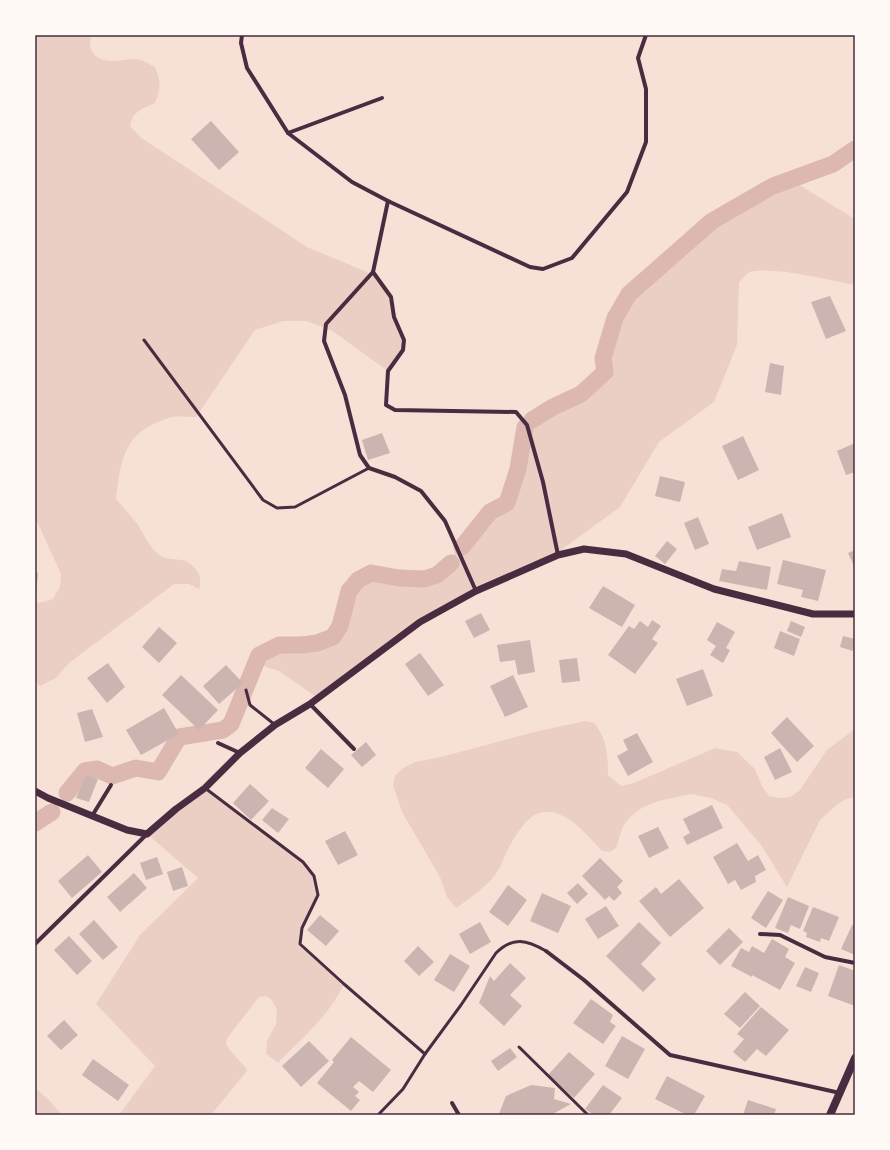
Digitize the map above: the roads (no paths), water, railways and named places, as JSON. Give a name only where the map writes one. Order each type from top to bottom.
[{"type":"main road","points":[[830,1115],[841,1093],[855,1058]]},
{"type":"street","points":[[242,35],[241,43],[247,68],[288,133],[352,182],[388,201],[530,267],[543,269],[572,258],[627,192],[646,142],[646,89],[638,58],[646,35]]},
{"type":"street","points":[[288,133],[382,98]]},
{"type":"street","points":[[388,201],[373,272],[326,324],[324,341],[345,395],[360,455],[369,468],[395,476],[421,491],[445,521],[476,591]]},
{"type":"street","points":[[373,272],[391,297],[394,317],[404,340],[403,350],[388,371],[386,405],[395,410],[516,412],[527,425],[543,482],[558,555]]},
{"type":"street","points":[[35,944],[148,834],[176,809],[205,788],[240,753],[275,725],[310,704],[420,622],[476,591],[558,555],[584,549],[626,554],[714,589],[813,614],[855,614]]},
{"type":"street","points":[[310,704],[354,749]]},
{"type":"street","points":[[218,743],[240,753]]},
{"type":"street","points":[[92,816],[112,785]]},
{"type":"street","points":[[35,791],[48,798],[127,830],[148,834]]},
{"type":"street","points":[[760,934],[780,935],[824,957],[855,963]]},
{"type":"street","points":[[546,951],[584,980],[670,1054],[841,1093]]},
{"type":"street","points":[[452,1103],[459,1115]]},
{"type":"lane","points":[[144,340],[263,500],[277,508],[295,507],[369,468]]},
{"type":"lane","points":[[246,690],[250,705],[275,725]]},
{"type":"lane","points":[[205,788],[307,866],[314,876],[318,896],[302,928],[300,944],[425,1054]]},
{"type":"lane","points":[[378,1115],[403,1089],[425,1054],[461,1005],[496,953],[503,946],[513,942],[523,941],[546,951]]},
{"type":"lane","points":[[519,1047],[588,1115]]},
{"type":"waterway","points":[[532,420],[553,407],[581,394],[605,372],[603,358],[615,318],[629,294],[712,221],[773,186],[833,164],[855,149]]},
{"type":"waterway","points":[[462,547],[490,512],[507,503],[518,469],[525,427]]},
{"type":"waterway","points":[[67,793],[85,771],[97,769],[112,776],[136,768],[158,772],[179,737],[223,730],[231,724],[259,655],[279,645],[302,645],[317,643],[333,637],[340,626],[349,591],[358,580],[371,573],[399,578],[424,579],[437,575],[451,563]]},
{"type":"waterway","points":[[35,823],[52,812]]}]
